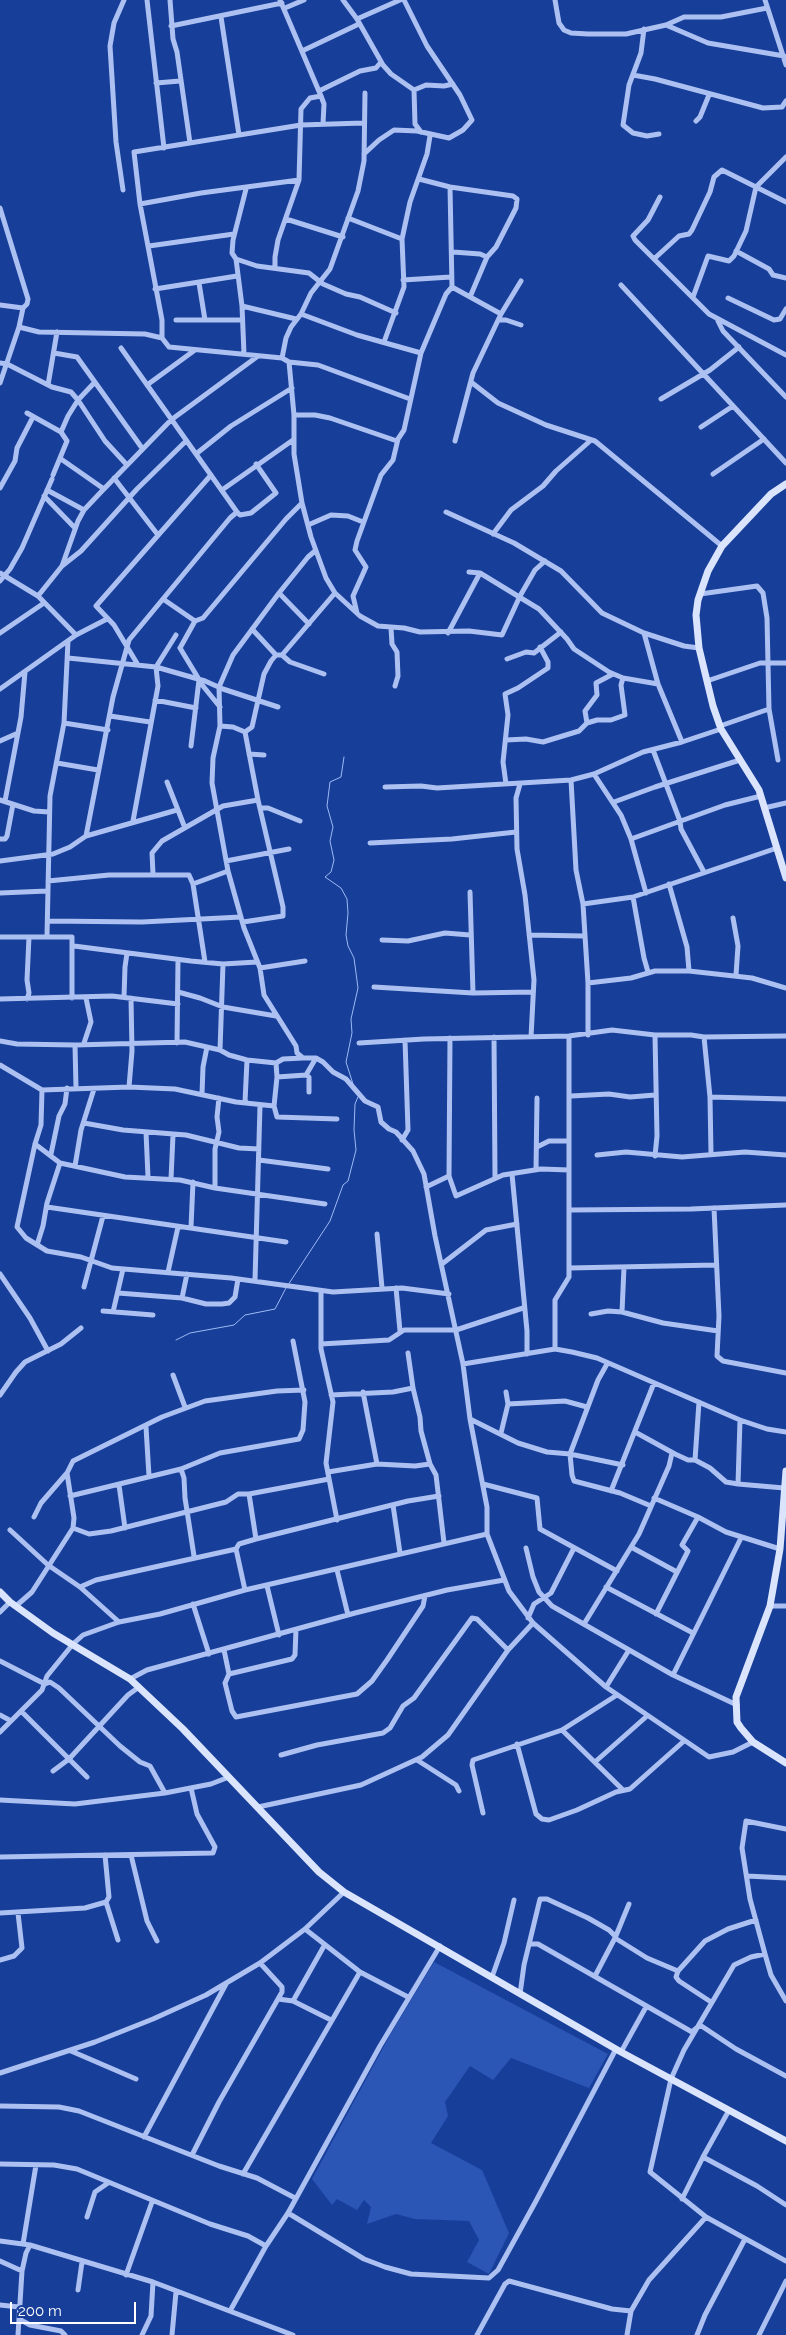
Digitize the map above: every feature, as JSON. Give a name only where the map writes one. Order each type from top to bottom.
[{"type":"main road","points":[[786,484],[771,494],[722,546],[708,571],[700,594],[696,615],[699,648],[721,728],[761,796],[786,878]]},
{"type":"main road","points":[[786,1471],[780,1549],[770,1606],[736,1697],[737,1722],[753,1742],[786,1763]]},
{"type":"main road","points":[[0,1592],[13,1604],[53,1633],[130,1679],[258,1807],[319,1872],[344,1892],[619,2051],[728,2112],[786,2141]]},
{"type":"street","points":[[123,190],[116,142],[110,46],[114,23],[124,0]]},
{"type":"street","points":[[147,0],[164,148]]},
{"type":"street","points":[[170,0],[171,26],[190,143]]},
{"type":"street","points":[[171,26],[304,0]]},
{"type":"street","points":[[343,0],[358,21],[381,62],[391,74],[414,90]]},
{"type":"street","points":[[302,51],[400,0]]},
{"type":"street","points":[[364,154],[390,132],[403,130],[449,138],[463,130],[472,120],[453,84],[430,51],[404,0]]},
{"type":"street","points":[[555,0],[559,23],[564,30],[571,33],[620,34],[666,25],[684,17],[721,17],[767,8]]},
{"type":"street","points":[[765,0],[786,65]]},
{"type":"street","points":[[282,4],[324,104],[322,124]]},
{"type":"street","points":[[221,17],[239,135]]},
{"type":"street","points":[[666,25],[708,43],[784,56]]},
{"type":"street","points":[[644,29],[643,46],[629,85],[623,125],[633,133],[647,136],[659,134]]},
{"type":"street","points":[[779,42],[786,42]]},
{"type":"street","points":[[319,91],[360,71],[376,68],[381,62]]},
{"type":"street","points":[[633,76],[656,79],[709,95],[763,108],[782,107],[786,101]]},
{"type":"street","points":[[156,83],[180,81]]},
{"type":"street","points":[[414,90],[426,85],[444,86],[453,84]]},
{"type":"street","points":[[414,90],[415,120],[420,132]]},
{"type":"street","points":[[282,358],[286,338],[296,318],[301,314],[311,293],[330,269],[343,237],[360,183],[364,154],[363,123],[365,93]]},
{"type":"street","points":[[696,121],[700,117],[709,95]]},
{"type":"street","points":[[275,267],[276,247],[298,180],[303,106],[310,98],[321,96]]},
{"type":"street","points":[[403,130],[415,120]]},
{"type":"street","points":[[162,338],[162,320],[140,204],[134,152],[301,125],[363,123]]},
{"type":"street","points":[[384,342],[404,288],[402,239],[410,202],[419,179],[430,136]]},
{"type":"street","points":[[693,298],[708,256],[729,261],[746,231],[756,187],[786,156]]},
{"type":"street","points":[[655,258],[679,236],[689,234],[716,173],[722,170],[786,202]]},
{"type":"street","points":[[419,179],[450,187],[513,196],[516,199],[516,208],[496,247],[488,257],[470,296]]},
{"type":"street","points":[[140,204],[201,193],[246,189],[298,180]]},
{"type":"street","points":[[357,613],[353,596],[366,566],[355,550],[363,522],[381,475],[393,460],[397,441],[404,430],[421,354],[446,294],[452,287],[453,252],[450,187]]},
{"type":"street","points":[[244,354],[242,306],[236,276],[236,259],[232,252],[234,234],[246,189]]},
{"type":"street","points":[[660,197],[648,220],[633,236],[701,308],[718,321],[786,355]]},
{"type":"street","points":[[0,208],[28,299],[27,304],[23,308],[19,327],[0,383]]},
{"type":"street","points":[[348,218],[402,239]]},
{"type":"street","points":[[286,219],[343,237]]},
{"type":"street","points":[[149,246],[234,234]]},
{"type":"street","points":[[736,251],[769,269],[773,275],[786,278]]},
{"type":"street","points":[[453,252],[480,254],[488,257]]},
{"type":"street","points":[[236,259],[257,266],[309,273],[321,282],[396,313]]},
{"type":"street","points":[[156,289],[236,276]]},
{"type":"street","points":[[403,280],[451,277]]},
{"type":"street","points":[[454,441],[471,382],[501,314],[521,280]]},
{"type":"street","points":[[199,283],[205,320]]},
{"type":"street","points":[[621,285],[786,463]]},
{"type":"street","points":[[452,287],[501,314]]},
{"type":"street","points":[[728,298],[774,320],[780,319],[786,309]]},
{"type":"street","points":[[0,304],[23,308]]},
{"type":"street","points":[[242,306],[296,318]]},
{"type":"street","points":[[301,314],[421,354]]},
{"type":"street","points":[[176,320],[242,320]]},
{"type":"street","points":[[499,320],[506,320],[521,325]]},
{"type":"street","points":[[718,321],[723,331],[786,397]]},
{"type":"street","points":[[19,327],[39,332],[144,334],[162,338],[169,346],[282,358],[289,362],[318,365],[410,399]]},
{"type":"street","points":[[48,384],[57,332]]},
{"type":"street","points":[[661,398],[703,374],[739,347]]},
{"type":"street","points":[[120,348],[240,515],[251,513],[276,493],[256,464]]},
{"type":"street","points":[[147,385],[195,350]]},
{"type":"street","points":[[54,353],[77,357],[142,448]]},
{"type":"street","points":[[62,566],[74,528],[84,510],[171,420],[258,356]]},
{"type":"street","points":[[289,362],[294,415],[294,440],[302,502],[315,551],[326,578],[335,593],[357,613],[378,626],[391,628],[404,628],[420,632],[448,633],[469,631],[502,635],[520,596],[535,570],[545,561]]},
{"type":"street","points":[[0,363],[7,364],[48,384],[66,389],[78,400],[105,441],[127,464]]},
{"type":"street","points":[[471,382],[498,403],[546,425],[590,441],[595,441],[722,546]]},
{"type":"street","points":[[61,432],[78,400],[94,383]]},
{"type":"street","points":[[196,454],[231,426],[292,388]]},
{"type":"street","points":[[701,427],[733,406]]},
{"type":"street","points":[[0,581],[2,574],[22,548],[67,441],[61,432],[27,413]]},
{"type":"street","points":[[294,415],[315,415],[330,418],[397,441]]},
{"type":"street","points":[[0,488],[15,461],[17,448],[33,417]]},
{"type":"street","points":[[713,474],[764,439]]},
{"type":"street","points":[[222,490],[256,464],[294,440]]},
{"type":"street","points":[[38,596],[62,566],[81,551],[128,498],[186,441]]},
{"type":"street","points":[[493,534],[511,510],[543,486],[556,471],[590,441]]},
{"type":"street","points":[[61,459],[104,489]]},
{"type":"street","points":[[138,665],[107,618],[96,606],[211,475]]},
{"type":"street","points":[[114,478],[158,535]]},
{"type":"street","points":[[46,493],[84,510]]},
{"type":"street","points":[[46,493],[74,528]]},
{"type":"street","points":[[166,651],[180,648],[195,621],[203,618],[286,518],[302,502]]},
{"type":"street","points":[[86,836],[98,770],[126,646],[221,528],[237,512]]},
{"type":"street","points":[[446,512],[493,534],[561,571],[602,614],[644,633],[684,646],[699,648]]},
{"type":"street","points":[[308,525],[331,515],[348,516],[363,522]]},
{"type":"street","points":[[302,1058],[297,1053],[296,1046],[264,995],[260,968],[242,920],[228,871],[212,783],[220,726],[219,687],[233,655],[308,557],[315,551]]},
{"type":"street","points":[[470,572],[480,573],[520,596],[545,614],[574,649],[612,674],[623,678],[658,684]]},
{"type":"street","points":[[448,633],[480,573]]},
{"type":"street","points":[[2,574],[38,596],[76,635]]},
{"type":"street","points":[[700,594],[757,586],[763,593],[766,602],[769,708],[778,760]]},
{"type":"street","points":[[280,593],[309,624]]},
{"type":"street","points":[[245,732],[252,727],[264,674],[271,661],[309,624],[335,593]]},
{"type":"street","points":[[163,599],[195,621]]},
{"type":"street","points":[[0,633],[44,603]]},
{"type":"street","points":[[0,689],[76,635],[107,618]]},
{"type":"street","points":[[391,628],[392,644],[397,652],[398,676],[395,686]]},
{"type":"street","points":[[252,629],[279,655],[290,662],[324,674]]},
{"type":"street","points":[[507,659],[526,652],[534,653],[561,632]]},
{"type":"street","points":[[644,633],[658,684],[682,742]]},
{"type":"street","points":[[133,821],[158,686],[156,667],[176,635]]},
{"type":"street","points":[[48,936],[49,812],[53,772],[57,763],[64,723],[64,692],[68,641]]},
{"type":"street","points":[[506,784],[503,762],[508,715],[505,694],[518,688],[548,668],[548,662],[540,647]]},
{"type":"street","points":[[180,648],[199,679],[220,707]]},
{"type":"street","points":[[68,658],[156,667],[199,679],[278,707]]},
{"type":"street","points":[[707,681],[760,663],[786,662]]},
{"type":"street","points":[[25,672],[18,733],[2,800],[34,811],[49,812]]},
{"type":"street","points":[[587,723],[585,711],[597,695],[596,683],[612,674]]},
{"type":"street","points":[[506,740],[542,742],[579,731],[587,723],[597,720],[611,720],[625,715],[621,685],[623,678]]},
{"type":"street","points":[[191,746],[199,679]]},
{"type":"street","points":[[155,700],[196,708]]},
{"type":"street","points":[[385,787],[421,786],[437,788],[571,780],[594,774],[619,761],[721,728],[769,708]]},
{"type":"street","points":[[110,716],[150,722]]},
{"type":"street","points":[[64,723],[108,730]]},
{"type":"street","points":[[220,726],[233,727],[245,732]]},
{"type":"street","points":[[48,921],[142,922],[188,919],[198,921],[242,920],[283,916],[283,907],[258,800],[245,732]]},
{"type":"street","points":[[0,741],[18,733]]},
{"type":"street","points":[[654,750],[684,836],[704,872]]},
{"type":"street","points":[[249,754],[264,755]]},
{"type":"street","points":[[614,802],[740,760]]},
{"type":"street","points":[[57,763],[98,770]]},
{"type":"street","points":[[594,774],[614,802],[631,839],[646,893]]},
{"type":"street","points":[[571,780],[576,870],[583,904],[588,983],[588,1035]]},
{"type":"street","points":[[167,782],[185,828]]},
{"type":"street","points":[[520,784],[516,798],[516,832],[534,980],[531,1037]]},
{"type":"street","points":[[631,839],[726,805],[761,796]]},
{"type":"street","points":[[153,874],[152,852],[162,841],[216,812],[223,806],[258,800]]},
{"type":"street","points":[[764,808],[786,803]]},
{"type":"street","points":[[0,839],[5,839],[7,836],[13,804]]},
{"type":"street","points":[[260,808],[268,808],[300,821]]},
{"type":"street","points":[[0,860],[48,854],[70,848],[86,836],[133,821],[177,810]]},
{"type":"street","points":[[370,843],[452,839],[516,832]]},
{"type":"street","points":[[583,904],[634,897],[777,848]]},
{"type":"street","points":[[226,861],[289,849]]},
{"type":"street","points":[[193,884],[228,871]]},
{"type":"street","points":[[48,882],[109,875],[189,875],[193,884],[205,962]]},
{"type":"street","points":[[669,884],[687,947],[689,971]]},
{"type":"street","points":[[0,893],[48,891]]},
{"type":"street","points":[[470,892],[473,993]]},
{"type":"street","points":[[634,897],[648,972]]},
{"type":"street","points":[[733,918],[738,946],[736,975]]},
{"type":"street","points":[[382,940],[408,941],[445,933],[470,934]]},
{"type":"street","points":[[529,935],[584,936]]},
{"type":"street","points":[[0,937],[72,937],[74,946],[72,998]]},
{"type":"street","points":[[27,999],[29,937]]},
{"type":"street","points":[[74,946],[223,964],[257,962]]},
{"type":"street","points":[[124,997],[124,967],[127,953]]},
{"type":"street","points":[[177,1043],[178,960]]},
{"type":"street","points":[[260,968],[305,961]]},
{"type":"street","points":[[220,1050],[223,964]]},
{"type":"street","points":[[588,983],[641,976],[648,972],[689,971],[736,975],[786,988]]},
{"type":"street","points":[[374,987],[473,993],[533,992]]},
{"type":"street","points":[[178,992],[223,1007],[276,1016]]},
{"type":"street","points":[[0,999],[124,997],[178,1004]]},
{"type":"street","points":[[84,1043],[91,1022],[86,998]]},
{"type":"street","points":[[129,1087],[132,1042],[131,998]]},
{"type":"street","points":[[359,1043],[450,1038],[570,1036],[588,1035],[612,1030],[655,1035],[691,1035],[704,1038],[786,1036]]},
{"type":"street","points":[[655,1035],[655,1156]]},
{"type":"street","points":[[555,1349],[555,1300],[569,1277],[570,1036]]},
{"type":"street","points":[[450,1038],[449,1176],[456,1196],[495,1177],[536,1170],[569,1170]]},
{"type":"street","points":[[494,1038],[495,1177]]},
{"type":"street","points":[[704,1038],[710,1096],[711,1154]]},
{"type":"street","points":[[402,1140],[408,1130],[405,1040]]},
{"type":"street","points":[[0,1041],[17,1044],[75,1045],[84,1043],[132,1042],[196,1044],[247,1060],[276,1063],[283,1059],[316,1058],[346,1079],[364,1100],[378,1106],[381,1122],[388,1129],[396,1132],[413,1151],[424,1174],[463,1364],[470,1419],[487,1507],[487,1534],[512,1596],[533,1623],[606,1687],[709,1757],[733,1752],[753,1742]]},
{"type":"street","points":[[75,1045],[76,1088]]},
{"type":"street","points":[[202,1094],[203,1067],[207,1047]]},
{"type":"street","points":[[306,1075],[316,1058]]},
{"type":"street","points":[[245,1102],[247,1060]]},
{"type":"street","points":[[276,1063],[277,1077],[274,1106],[277,1117],[337,1118]]},
{"type":"street","points":[[0,1065],[42,1090],[129,1087],[175,1089],[260,1106],[274,1106]]},
{"type":"street","points":[[277,1077],[306,1075]]},
{"type":"street","points":[[306,1075],[309,1077],[309,1092]]},
{"type":"street","points":[[51,1154],[58,1116],[65,1104],[67,1088]]},
{"type":"street","points":[[75,1166],[85,1112],[94,1089]]},
{"type":"street","points":[[42,1090],[41,1125],[34,1144],[17,1227],[26,1238],[47,1251],[81,1257],[91,1262],[123,1269],[255,1280],[339,1293],[396,1288],[449,1294]]},
{"type":"street","points":[[571,1096],[609,1094],[630,1098],[655,1095]]},
{"type":"street","points":[[710,1096],[786,1100]]},
{"type":"street","points":[[216,1188],[215,1149],[219,1098]]},
{"type":"street","points":[[536,1170],[537,1098]]},
{"type":"street","points":[[255,1280],[260,1106]]},
{"type":"street","points":[[84,1123],[217,1142],[239,1148],[259,1149]]},
{"type":"street","points":[[146,1132],[148,1177]]},
{"type":"street","points":[[171,1179],[172,1135]]},
{"type":"street","points":[[537,1147],[549,1141],[569,1141]]},
{"type":"street","points":[[34,1144],[51,1154],[60,1163],[92,1168],[125,1177],[171,1179],[216,1188],[325,1204]]},
{"type":"street","points":[[597,1155],[626,1152],[682,1157],[744,1152],[786,1155]]},
{"type":"street","points":[[259,1160],[328,1169]]},
{"type":"street","points":[[37,1245],[46,1207],[60,1163]]},
{"type":"street","points":[[512,1174],[527,1331],[527,1354]]},
{"type":"street","points":[[426,1187],[449,1176]]},
{"type":"street","points":[[191,1227],[193,1182]]},
{"type":"street","points":[[569,1210],[786,1205]]},
{"type":"street","points":[[46,1207],[286,1242]]},
{"type":"street","points":[[714,1208],[715,1265],[718,1288],[717,1356],[719,1360],[786,1373]]},
{"type":"street","points":[[84,1287],[103,1216]]},
{"type":"street","points":[[442,1264],[486,1230],[517,1224]]},
{"type":"street","points":[[168,1272],[178,1227]]},
{"type":"street","points":[[377,1234],[382,1288]]},
{"type":"street","points":[[569,1268],[715,1265]]},
{"type":"street","points":[[622,1312],[624,1266]]},
{"type":"street","points":[[113,1312],[123,1269]]},
{"type":"street","points":[[0,1274],[30,1318],[48,1351]]},
{"type":"street","points":[[182,1298],[187,1274]]},
{"type":"street","points":[[118,1293],[182,1298],[213,1304],[229,1303],[235,1296],[238,1279]]},
{"type":"street","points":[[321,1344],[389,1340],[395,1338],[400,1331],[396,1288]]},
{"type":"street","points":[[321,1291],[321,1344],[331,1395],[332,1412],[325,1454],[337,1520]]},
{"type":"street","points":[[400,1331],[446,1328],[456,1330],[524,1308]]},
{"type":"street","points":[[591,1314],[608,1311],[622,1312],[672,1325],[718,1331]]},
{"type":"street","points":[[103,1312],[153,1316]]},
{"type":"street","points":[[0,1396],[20,1367],[48,1351],[81,1328]]},
{"type":"street","points":[[70,1496],[181,1469],[220,1453],[299,1439],[303,1430],[304,1390],[293,1341]]},
{"type":"street","points":[[463,1364],[555,1349],[587,1355],[740,1420],[767,1429],[786,1432]]},
{"type":"street","points":[[408,1353],[413,1388],[430,1464],[436,1475],[444,1543]]},
{"type":"street","points":[[607,1364],[598,1380],[570,1454],[570,1466],[574,1481],[651,1506]]},
{"type":"street","points":[[173,1375],[185,1407]]},
{"type":"street","points":[[611,1492],[654,1383]]},
{"type":"street","points":[[331,1395],[413,1388]]},
{"type":"street","points":[[34,1517],[41,1504],[67,1473],[73,1461],[111,1441],[185,1407],[237,1396],[304,1390]]},
{"type":"street","points":[[363,1392],[378,1464]]},
{"type":"street","points":[[501,1433],[508,1404],[506,1392]]},
{"type":"street","points":[[508,1404],[564,1401],[587,1408]]},
{"type":"street","points":[[695,1460],[699,1402]]},
{"type":"street","points":[[470,1419],[518,1443],[547,1452],[570,1454],[623,1465]]},
{"type":"street","points":[[738,1484],[740,1420]]},
{"type":"street","points":[[146,1426],[149,1476]]},
{"type":"street","points":[[635,1432],[672,1453],[688,1460],[695,1460],[710,1468],[726,1482],[785,1491]]},
{"type":"street","points":[[584,1624],[631,1547],[669,1466],[672,1453]]},
{"type":"street","points":[[328,1472],[378,1464],[415,1466],[430,1464]]},
{"type":"street","points":[[181,1469],[184,1478],[194,1556]]},
{"type":"street","points":[[0,1612],[26,1599],[73,1528],[74,1518],[67,1473]]},
{"type":"street","points":[[73,1528],[89,1534],[125,1528],[226,1502],[238,1494],[249,1494],[329,1479]]},
{"type":"street","points":[[483,1484],[537,1498],[540,1529],[617,1571]]},
{"type":"street","points":[[119,1485],[125,1528]]},
{"type":"street","points":[[249,1494],[256,1539]]},
{"type":"street","points":[[80,1586],[96,1580],[134,1573],[194,1556],[236,1548],[239,1544],[256,1539],[393,1505],[439,1496]]},
{"type":"street","points":[[654,1498],[741,1538],[780,1549]]},
{"type":"street","points":[[393,1505],[400,1553]]},
{"type":"street","points":[[656,1614],[688,1551],[682,1546],[698,1517]]},
{"type":"street","points":[[10,1530],[48,1565],[80,1586],[119,1622]]},
{"type":"street","points":[[0,1732],[45,1684],[47,1676],[72,1644],[83,1635],[119,1622],[160,1614],[245,1590],[487,1534]]},
{"type":"street","points":[[673,1675],[741,1538]]},
{"type":"street","points":[[631,1547],[677,1572]]},
{"type":"street","points":[[236,1548],[245,1590]]},
{"type":"street","points":[[526,1548],[534,1581],[539,1592],[552,1606],[673,1675],[737,1705]]},
{"type":"street","points":[[528,1618],[534,1604],[551,1593],[574,1548]]},
{"type":"street","points":[[337,1570],[348,1615]]},
{"type":"street","points":[[130,1679],[147,1670],[348,1615],[425,1596],[504,1580]]},
{"type":"street","points":[[267,1586],[279,1635]]},
{"type":"street","points":[[606,1587],[693,1633]]},
{"type":"street","points":[[224,1650],[230,1674],[225,1683],[232,1711],[236,1716],[357,1694],[372,1681],[387,1660],[423,1606],[425,1596]]},
{"type":"street","points":[[193,1604],[209,1654]]},
{"type":"street","points":[[770,1606],[786,1606]]},
{"type":"street","points":[[281,1755],[317,1745],[382,1733],[390,1728],[403,1706],[414,1698],[472,1618],[477,1619],[508,1650]]},
{"type":"street","points":[[258,1807],[353,1787],[417,1760],[448,1735],[508,1650],[533,1623]]},
{"type":"street","points":[[230,1674],[292,1658],[295,1655],[296,1629]]},
{"type":"street","points":[[606,1687],[629,1650]]},
{"type":"street","points":[[0,1661],[45,1684],[50,1682],[55,1685],[101,1726],[120,1746],[140,1762],[150,1766],[165,1793]]},
{"type":"street","points":[[53,1771],[69,1759],[128,1695],[139,1687]]},
{"type":"street","points":[[482,1813],[472,1765],[473,1760],[562,1730],[617,1694]]},
{"type":"street","points":[[21,1711],[87,1777]]},
{"type":"street","points":[[0,1715],[11,1721]]},
{"type":"street","points":[[595,1762],[647,1716]]},
{"type":"street","points":[[562,1730],[623,1790]]},
{"type":"street","points":[[517,1744],[536,1814],[542,1819],[549,1820],[623,1790],[630,1790],[684,1741]]},
{"type":"street","points":[[417,1760],[456,1785],[459,1791]]},
{"type":"street","points":[[0,1800],[75,1804],[165,1793],[211,1784],[229,1778]]},
{"type":"street","points":[[0,1857],[210,1854],[214,1851],[215,1847],[195,1810],[191,1788]]},
{"type":"street","points":[[786,1829],[755,1821],[746,1821],[742,1848],[750,1899],[765,1954],[771,1974],[786,2001]]},
{"type":"street","points":[[130,1855],[147,1921],[157,1941]]},
{"type":"street","points":[[105,1856],[109,1896],[106,1902],[118,1940]]},
{"type":"street","points":[[747,1876],[786,1878]]},
{"type":"street","points":[[0,2073],[70,2051],[153,2019],[226,1983],[260,1963],[305,1929],[344,1892]]},
{"type":"street","points":[[520,1994],[529,1944],[542,1898],[588,1918],[609,1930],[615,1937],[647,1958],[678,1972]]},
{"type":"street","points":[[492,1977],[504,1944],[514,1900]]},
{"type":"street","points":[[0,1913],[85,1908],[106,1902]]},
{"type":"street","points":[[595,1976],[615,1937],[628,1904]]},
{"type":"street","points":[[0,1960],[14,1956],[22,1948],[18,1913]]},
{"type":"street","points":[[712,2002],[678,1982],[676,1977],[678,1972],[705,1941],[728,1929],[756,1920]]},
{"type":"street","points":[[305,1929],[324,1946],[360,1972],[408,1998]]},
{"type":"street","points":[[529,1944],[538,1944],[692,2032],[700,2025]]},
{"type":"street","points":[[293,2002],[324,1946]]},
{"type":"street","points":[[230,2310],[266,2246],[288,2213],[408,1998],[440,1946]]},
{"type":"street","points":[[765,1954],[750,1957],[734,1965],[684,2050],[671,2079],[650,2172],[706,2217],[786,2261]]},
{"type":"street","points":[[192,2155],[219,2102],[282,1992],[282,1987],[260,1963]]},
{"type":"street","points":[[243,2174],[330,2020],[360,1972]]},
{"type":"street","points":[[144,2137],[226,1983]]},
{"type":"street","points":[[278,1999],[293,2002],[330,2020]]},
{"type":"street","points":[[288,2213],[364,2259],[385,2267],[412,2274],[488,2278],[498,2270],[619,2051],[646,2007]]},
{"type":"street","points":[[700,2025],[736,2049],[786,2076]]},
{"type":"street","points":[[70,2051],[136,2079]]},
{"type":"street","points":[[0,2106],[72,2109],[257,2178],[296,2198]]},
{"type":"street","points":[[682,2199],[728,2112]]},
{"type":"street","points":[[703,2157],[758,2186],[786,2205]]},
{"type":"street","points":[[0,2164],[77,2169],[152,2202],[248,2236],[266,2246]]},
{"type":"street","points":[[23,2244],[36,2165]]},
{"type":"street","points":[[86,2217],[95,2192],[108,2183]]},
{"type":"street","points":[[126,2275],[152,2202]]},
{"type":"street","points":[[627,2335],[631,2311],[656,2270],[706,2217]]},
{"type":"street","points":[[697,2335],[705,2315],[745,2239]]},
{"type":"street","points":[[0,2241],[30,2245],[153,2282],[293,2335]]},
{"type":"street","points":[[18,2335],[22,2271],[30,2245]]},
{"type":"street","points":[[0,2261],[22,2271]]},
{"type":"street","points":[[78,2290],[82,2262]]},
{"type":"street","points":[[477,2335],[504,2284],[509,2281],[612,2310],[631,2311]]},
{"type":"street","points":[[759,2335],[786,2281]]},
{"type":"street","points":[[142,2335],[151,2316],[153,2282]]},
{"type":"street","points":[[172,2335],[176,2292]]},
{"type":"street","points":[[0,2305],[20,2307]]},
{"type":"street","points":[[19,2320],[30,2325],[61,2331],[65,2335]]},
{"type":"shaded area","points":[[434,1962],[608,2054],[589,2088],[511,2058],[493,2080],[470,2066],[445,2102],[448,2116],[431,2143],[482,2170],[509,2233],[489,2274],[467,2262],[479,2240],[469,2221],[415,2219],[396,2214],[367,2224],[371,2207],[364,2200],[357,2210],[337,2199],[332,2205],[312,2179],[390,2035]]},
{"type":"waterway","points":[[344,757],[341,777],[330,782],[327,806],[333,827],[330,841],[334,860],[331,872],[325,877],[341,888],[347,899],[346,935],[348,946],[354,958],[358,988],[351,1019],[352,1033],[346,1062],[353,1084]]},
{"type":"waterway","points":[[288,1285],[330,1221],[343,1185],[348,1181],[356,1150],[354,1130],[355,1104],[358,1097]]},
{"type":"waterway","points":[[176,1340],[190,1333],[234,1325],[245,1315],[275,1309],[286,1288]]}]
